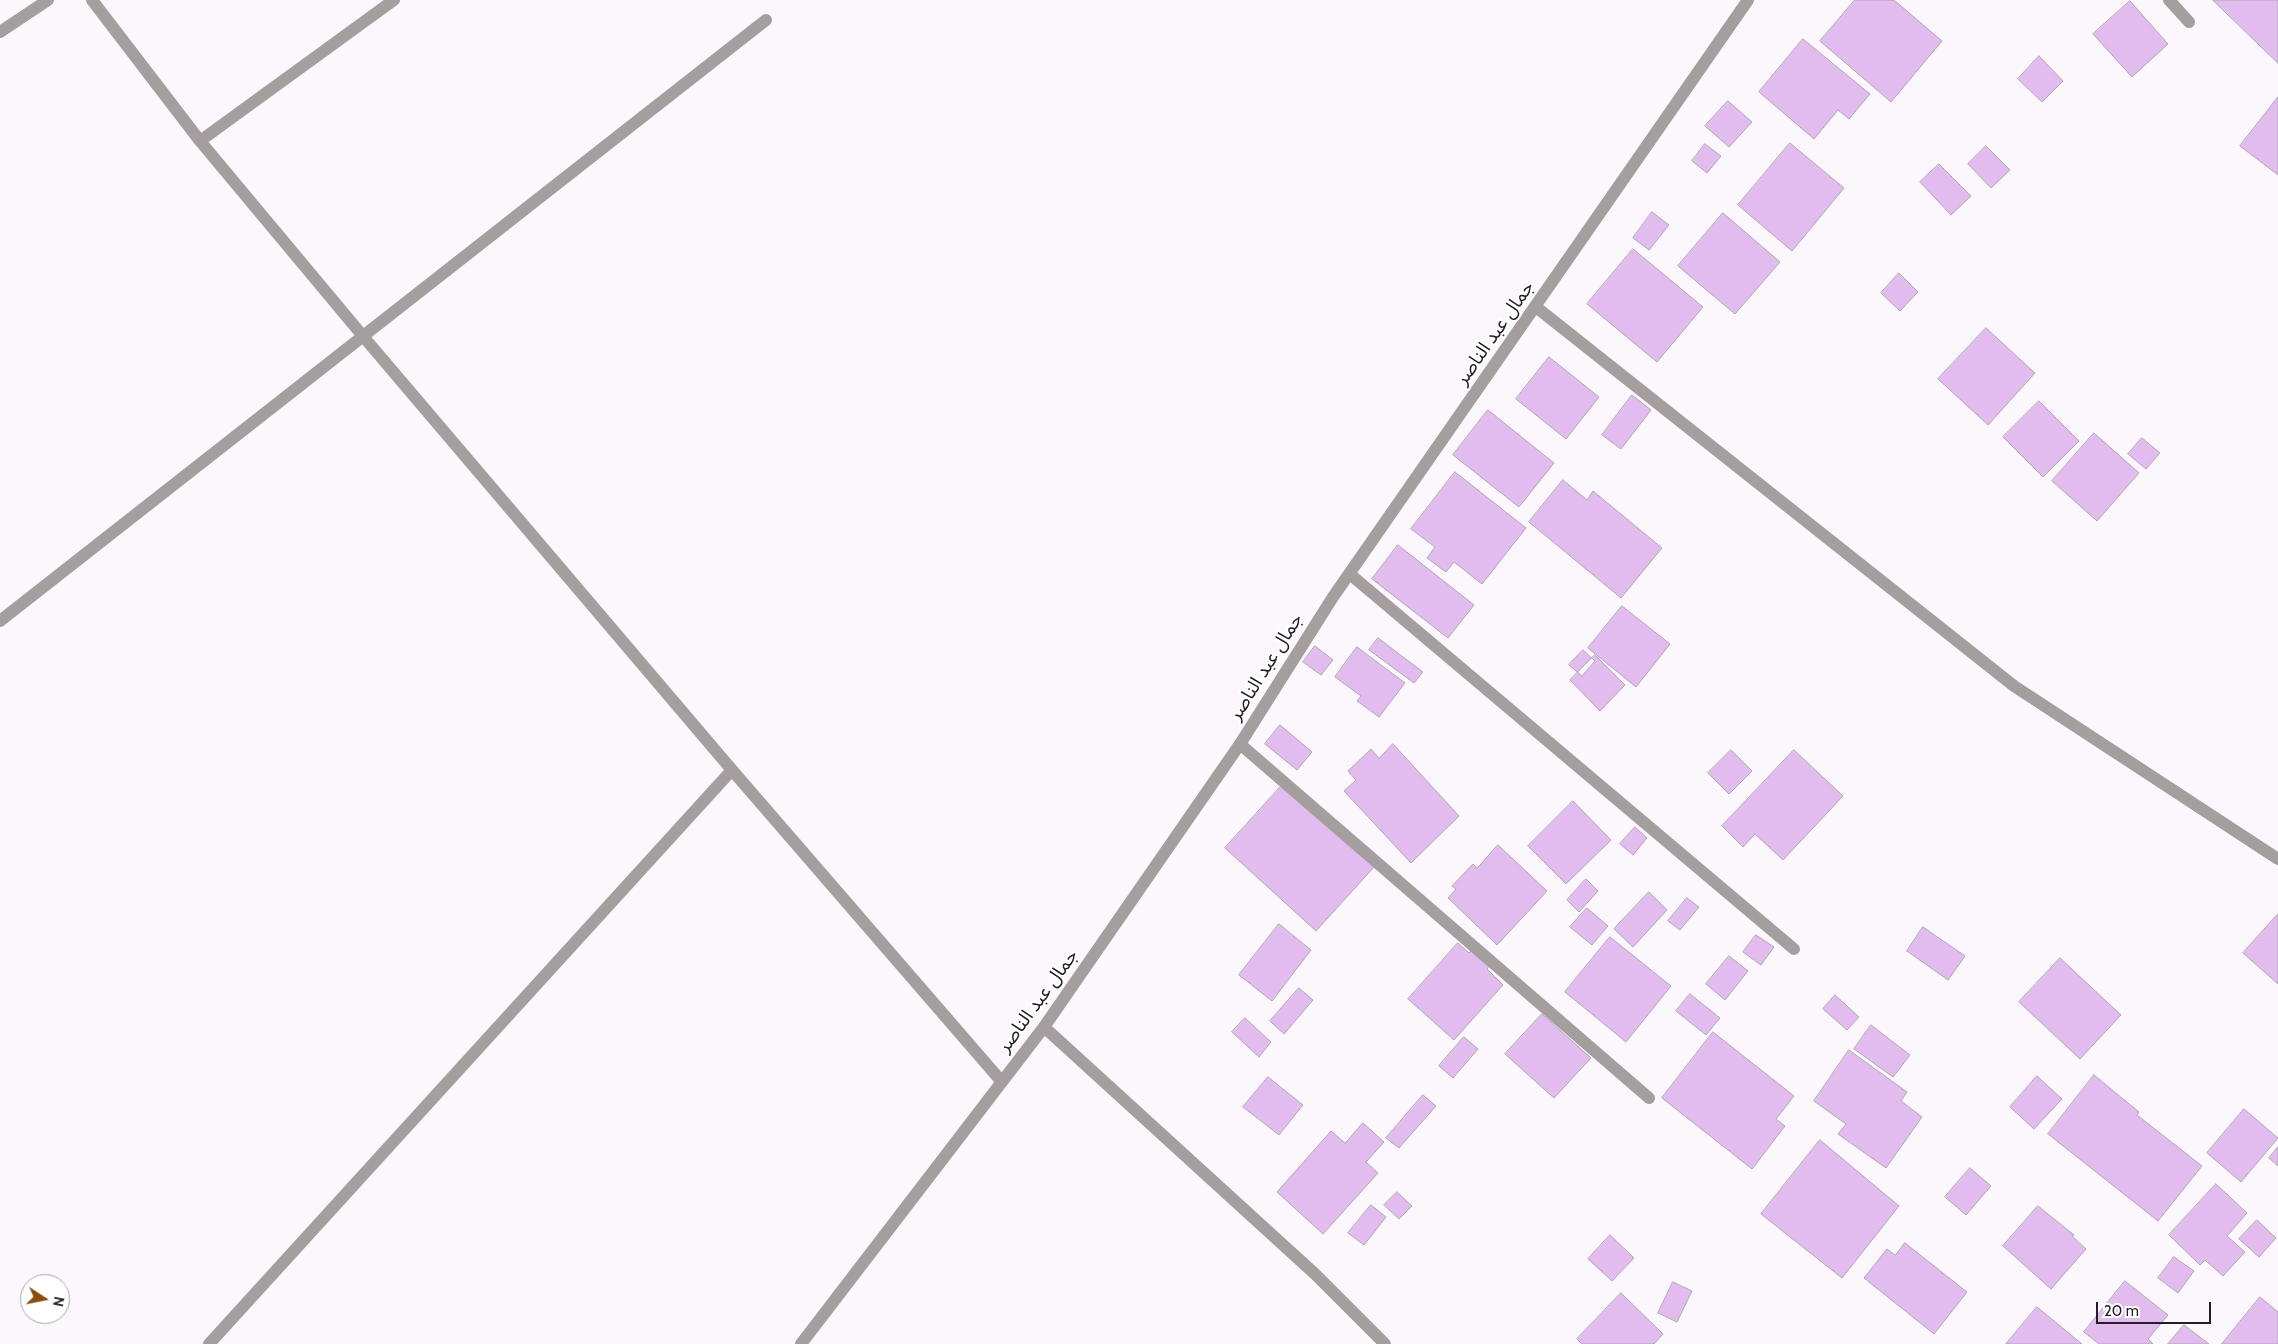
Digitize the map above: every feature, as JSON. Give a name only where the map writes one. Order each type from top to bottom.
[{"type":"street","points":[[0,32],[48,0]]},
{"type":"street","points":[[92,0],[200,142],[362,335],[732,770],[1002,1082]]},
{"type":"street","points":[[200,142],[394,0]]},
{"type":"street","name":"جمال عبد الناصر","points":[[801,1344],[1044,1027],[1240,744],[1333,597],[1351,575],[1748,0]]},
{"type":"street","points":[[2169,0],[2189,22]]},
{"type":"street","points":[[0,621],[362,335],[766,20]]},
{"type":"street","points":[[1536,308],[2014,686],[2278,859]]},
{"type":"street","points":[[1351,575],[1794,950]]},
{"type":"street","points":[[1240,744],[1649,1098]]},
{"type":"street","points":[[209,1344],[732,770]]},
{"type":"street","points":[[1044,1027],[1308,1267],[1384,1344]]},
{"type":"building","points":[[1855,0],[1894,0],[1942,41],[1891,102],[1820,41]]},
{"type":"building","points":[[2213,0],[2278,0],[2278,63]]},
{"type":"building","points":[[2130,1],[2168,44],[2132,77],[2093,34]]},
{"type":"building","points":[[1803,39],[1870,94],[1849,119],[1838,110],[1814,139],[1759,92]]},
{"type":"building","points":[[2039,56],[2063,81],[2042,102],[2018,79]]},
{"type":"building","points":[[2278,97],[2278,175],[2240,146]]},
{"type":"building","points":[[1728,101],[1752,122],[1729,147],[1705,126]]},
{"type":"building","points":[[1790,143],[1844,188],[1792,251],[1738,205]]},
{"type":"building","points":[[1705,144],[1721,156],[1707,173],[1692,161]]},
{"type":"building","points":[[1986,146],[2010,170],[1991,188],[1968,164]]},
{"type":"building","points":[[1939,164],[1971,196],[1951,215],[1920,182]]},
{"type":"building","points":[[1652,212],[1669,225],[1649,250],[1633,238]]},
{"type":"building","points":[[1723,213],[1780,262],[1735,314],[1678,266]]},
{"type":"building","points":[[1633,249],[1703,307],[1657,362],[1587,304]]},
{"type":"building","points":[[1899,273],[1918,292],[1900,311],[1881,293]]},
{"type":"building","points":[[1986,328],[2035,373],[1988,425],[1938,379]]},
{"type":"building","points":[[1549,357],[1599,397],[1566,439],[1516,399]]},
{"type":"building","points":[[1632,395],[1651,410],[1621,449],[1602,435]]},
{"type":"building","points":[[2039,401],[2079,441],[2043,477],[2003,437]]},
{"type":"building","points":[[1488,410],[1554,463],[1519,507],[1453,455]]},
{"type":"building","points":[[2094,433],[2139,473],[2097,521],[2052,481]]},
{"type":"building","points":[[2142,438],[2160,453],[2146,469],[2128,454]]},
{"type":"building","points":[[1455,472],[1526,528],[1482,584],[1454,562],[1446,572],[1427,558],[1435,547],[1411,529]]},
{"type":"building","points":[[1563,480],[1587,500],[1593,491],[1662,548],[1621,598],[1529,522]]},
{"type":"building","points":[[1398,545],[1474,605],[1448,638],[1372,579]]},
{"type":"building","points":[[1622,606],[1670,644],[1636,687],[1588,648]]},
{"type":"building","points":[[1378,638],[1423,672],[1414,683],[1369,650]]},
{"type":"building","points":[[1315,646],[1333,660],[1321,675],[1303,662]]},
{"type":"building","points":[[1357,647],[1405,683],[1379,717],[1357,701],[1361,696],[1335,677]]},
{"type":"building","points":[[1583,650],[1595,661],[1582,676],[1569,665]]},
{"type":"building","points":[[1595,655],[1625,685],[1600,711],[1570,680]]},
{"type":"building","points":[[1280,725],[1312,752],[1297,770],[1265,744]]},
{"type":"building","points":[[1393,744],[1459,816],[1411,863],[1344,791],[1356,780],[1348,771],[1371,749],[1379,758]]},
{"type":"building","points":[[1731,750],[1752,771],[1729,794],[1708,773]]},
{"type":"building","points":[[1794,750],[1843,796],[1783,860],[1755,834],[1743,847],[1722,826]]},
{"type":"building","points":[[1284,783],[1375,866],[1316,931],[1225,848]]},
{"type":"building","points":[[1573,801],[1611,840],[1566,884],[1528,846]]},
{"type":"building","points":[[1635,827],[1647,838],[1633,855],[1620,844]]},
{"type":"building","points":[[1498,845],[1547,891],[1497,945],[1448,898],[1456,889],[1452,886],[1473,864],[1477,868]]},
{"type":"building","points":[[1586,879],[1598,891],[1579,912],[1567,900]]},
{"type":"building","points":[[1649,892],[1667,910],[1633,947],[1614,929]]},
{"type":"building","points":[[1687,898],[1699,907],[1680,930],[1668,921]]},
{"type":"building","points":[[1587,908],[1608,926],[1592,945],[1570,927]]},
{"type":"building","points":[[2278,914],[2278,984],[2243,953]]},
{"type":"building","points":[[1279,924],[1311,950],[1272,1001],[1239,975]]},
{"type":"building","points":[[1923,927],[1965,956],[1948,980],[1907,951]]},
{"type":"building","points":[[1756,935],[1774,947],[1761,965],[1743,952]]},
{"type":"building","points":[[1610,937],[1671,986],[1626,1042],[1565,992]]},
{"type":"building","points":[[1458,943],[1469,953],[1473,949],[1490,965],[1487,969],[1503,985],[1454,1040],[1408,999]]},
{"type":"building","points":[[1729,956],[1748,971],[1725,1000],[1706,984]]},
{"type":"building","points":[[2060,958],[2121,1015],[2080,1059],[2019,1002]]},
{"type":"building","points":[[1299,988],[1313,1000],[1284,1034],[1270,1021]]},
{"type":"building","points":[[1690,994],[1720,1018],[1706,1035],[1676,1011]]},
{"type":"building","points":[[1835,995],[1859,1017],[1847,1030],[1823,1009]]},
{"type":"building","points":[[1542,1014],[1591,1058],[1554,1098],[1505,1054]]},
{"type":"building","points":[[1245,1018],[1271,1042],[1259,1057],[1232,1032]]},
{"type":"building","points":[[1871,1025],[1910,1055],[1893,1077],[1854,1049]]},
{"type":"building","points":[[1713,1032],[1794,1096],[1776,1119],[1785,1126],[1752,1169],[1662,1098]]},
{"type":"building","points":[[1464,1037],[1478,1049],[1453,1078],[1439,1066]]},
{"type":"building","points":[[1849,1050],[1907,1092],[1901,1101],[1922,1117],[1886,1168],[1838,1134],[1846,1124],[1814,1101]]},
{"type":"building","points":[[2094,1075],[2139,1112],[2137,1115],[2202,1166],[2158,1221],[2048,1134]]},
{"type":"building","points":[[2037,1076],[2062,1099],[2034,1129],[2010,1107]]},
{"type":"building","points":[[1268,1077],[1303,1105],[1279,1135],[1243,1107]]},
{"type":"building","points":[[1423,1095],[1436,1106],[1399,1148],[1386,1138]]},
{"type":"building","points":[[2244,1109],[2278,1138],[2241,1182],[2207,1153]]},
{"type":"building","points":[[1363,1123],[1384,1142],[1366,1162],[1378,1173],[1323,1234],[1277,1192],[1331,1131],[1345,1143]]},
{"type":"building","points":[[1820,1140],[1899,1206],[1842,1278],[1761,1214]]},
{"type":"building","points":[[2278,1147],[2278,1166],[2269,1158]]},
{"type":"building","points":[[1970,1168],[1991,1186],[1966,1215],[1945,1197]]},
{"type":"building","points":[[2216,1184],[2247,1213],[2227,1236],[2245,1252],[2223,1276],[2205,1260],[2200,1265],[2169,1235]]},
{"type":"building","points":[[1397,1192],[1412,1206],[1399,1219],[1384,1205]]},
{"type":"building","points":[[1371,1205],[1386,1217],[1364,1245],[1348,1233]]},
{"type":"building","points":[[2038,1206],[2074,1235],[2072,1236],[2086,1249],[2051,1289],[2003,1246]]},
{"type":"building","points":[[2257,1220],[2276,1238],[2259,1257],[2239,1239]]},
{"type":"building","points":[[1610,1235],[1634,1258],[1612,1281],[1588,1259]]},
{"type":"building","points":[[1905,1243],[1967,1292],[1934,1334],[1864,1278],[1887,1249],[1895,1255]]},
{"type":"building","points":[[2174,1257],[2194,1271],[2178,1293],[2158,1278]]},
{"type":"building","points":[[2125,1281],[2168,1315],[2148,1339],[2153,1344],[2099,1344],[2084,1332]]},
{"type":"building","points":[[1673,1282],[1692,1291],[1677,1322],[1658,1313]]},
{"type":"building","points":[[1621,1293],[1663,1334],[1654,1344],[1582,1344],[1577,1339]]},
{"type":"building","points":[[2260,1297],[2278,1312],[2278,1344],[2222,1344]]},
{"type":"building","points":[[2037,1307],[2082,1344],[2006,1344]]},
{"type":"building","points":[[2184,1325],[2209,1344],[2168,1344]]}]
